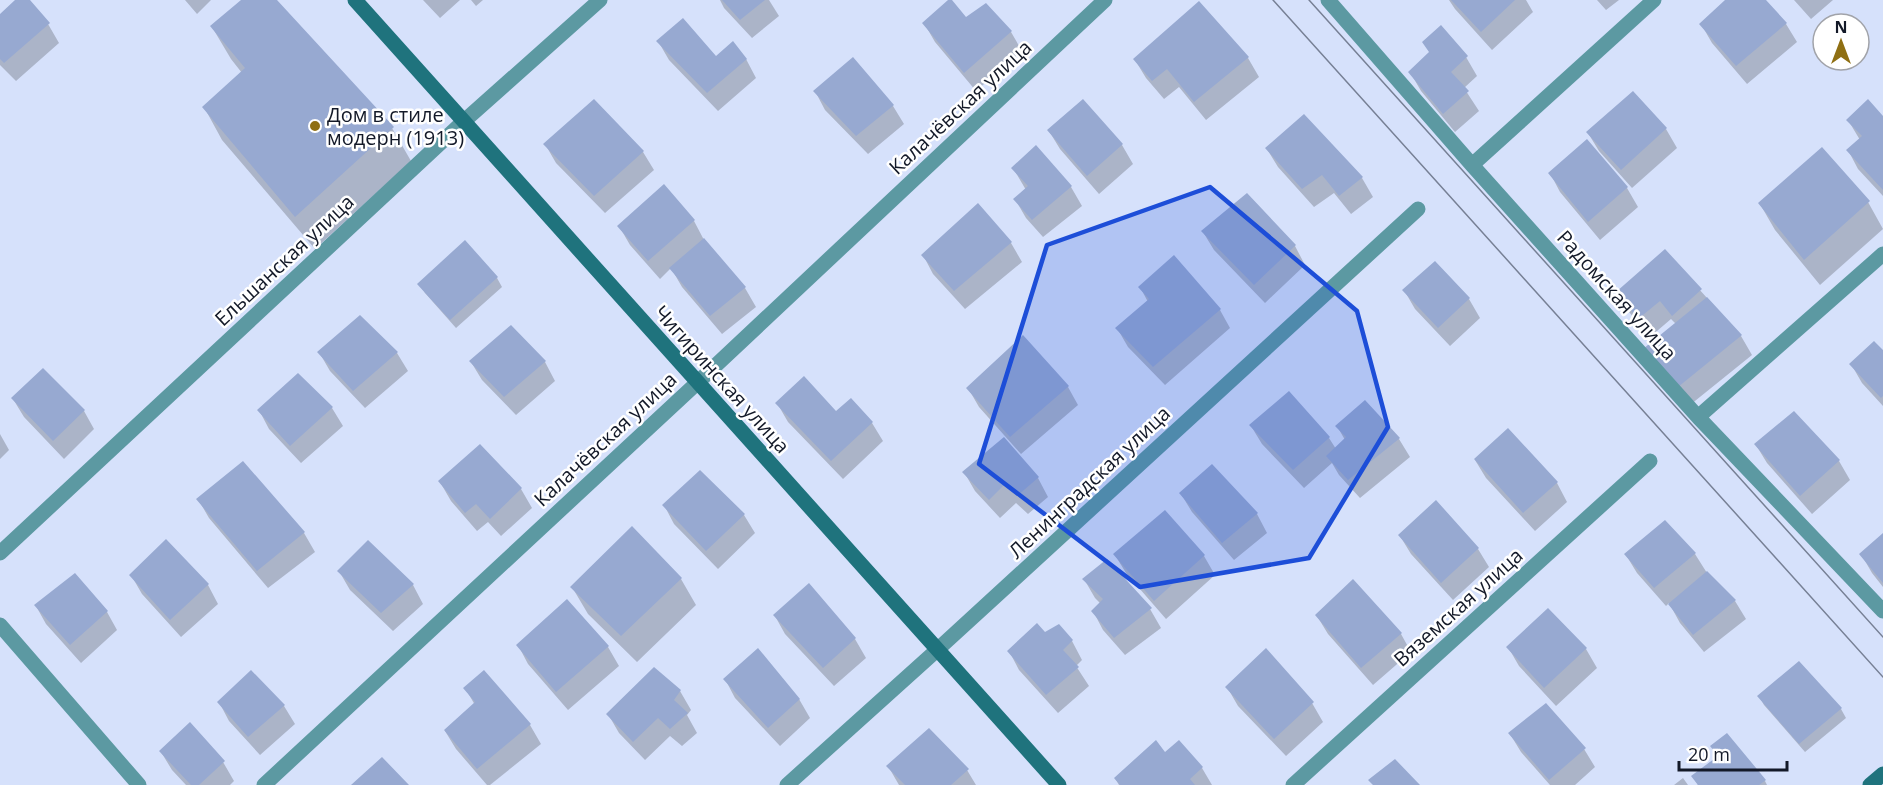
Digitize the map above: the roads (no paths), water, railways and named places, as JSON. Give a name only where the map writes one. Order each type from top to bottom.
[{"type":"street","name":"Чигиринская улица","points":[[355,0],[1059,785]]},
{"type":"street","name":"Ельшанская улица","points":[[0,553],[463,122],[600,0]]},
{"type":"street","name":"Калачёвская улица","points":[[264,785],[1105,0]]},
{"type":"street","name":"Радомская улица","points":[[1328,0],[1698,417],[1883,611]]},
{"type":"street","points":[[1472,165],[1654,0]]},
{"type":"street","name":"Ленинградская улица","points":[[787,785],[1418,209]]},
{"type":"street","points":[[1698,417],[1883,254]]},
{"type":"street","name":"Вяземская улица","points":[[1293,785],[1650,460]]},
{"type":"street","points":[[0,625],[139,785]]},
{"type":"street","points":[[1870,785],[1883,774]]},
{"type":"tram line","points":[[1273,0],[1883,677]]},
{"type":"tram line","points":[[1309,0],[1883,637]]},
{"type":"place","name":"Дом в стиле модерн (1913)","points":[[315,126]]}]
